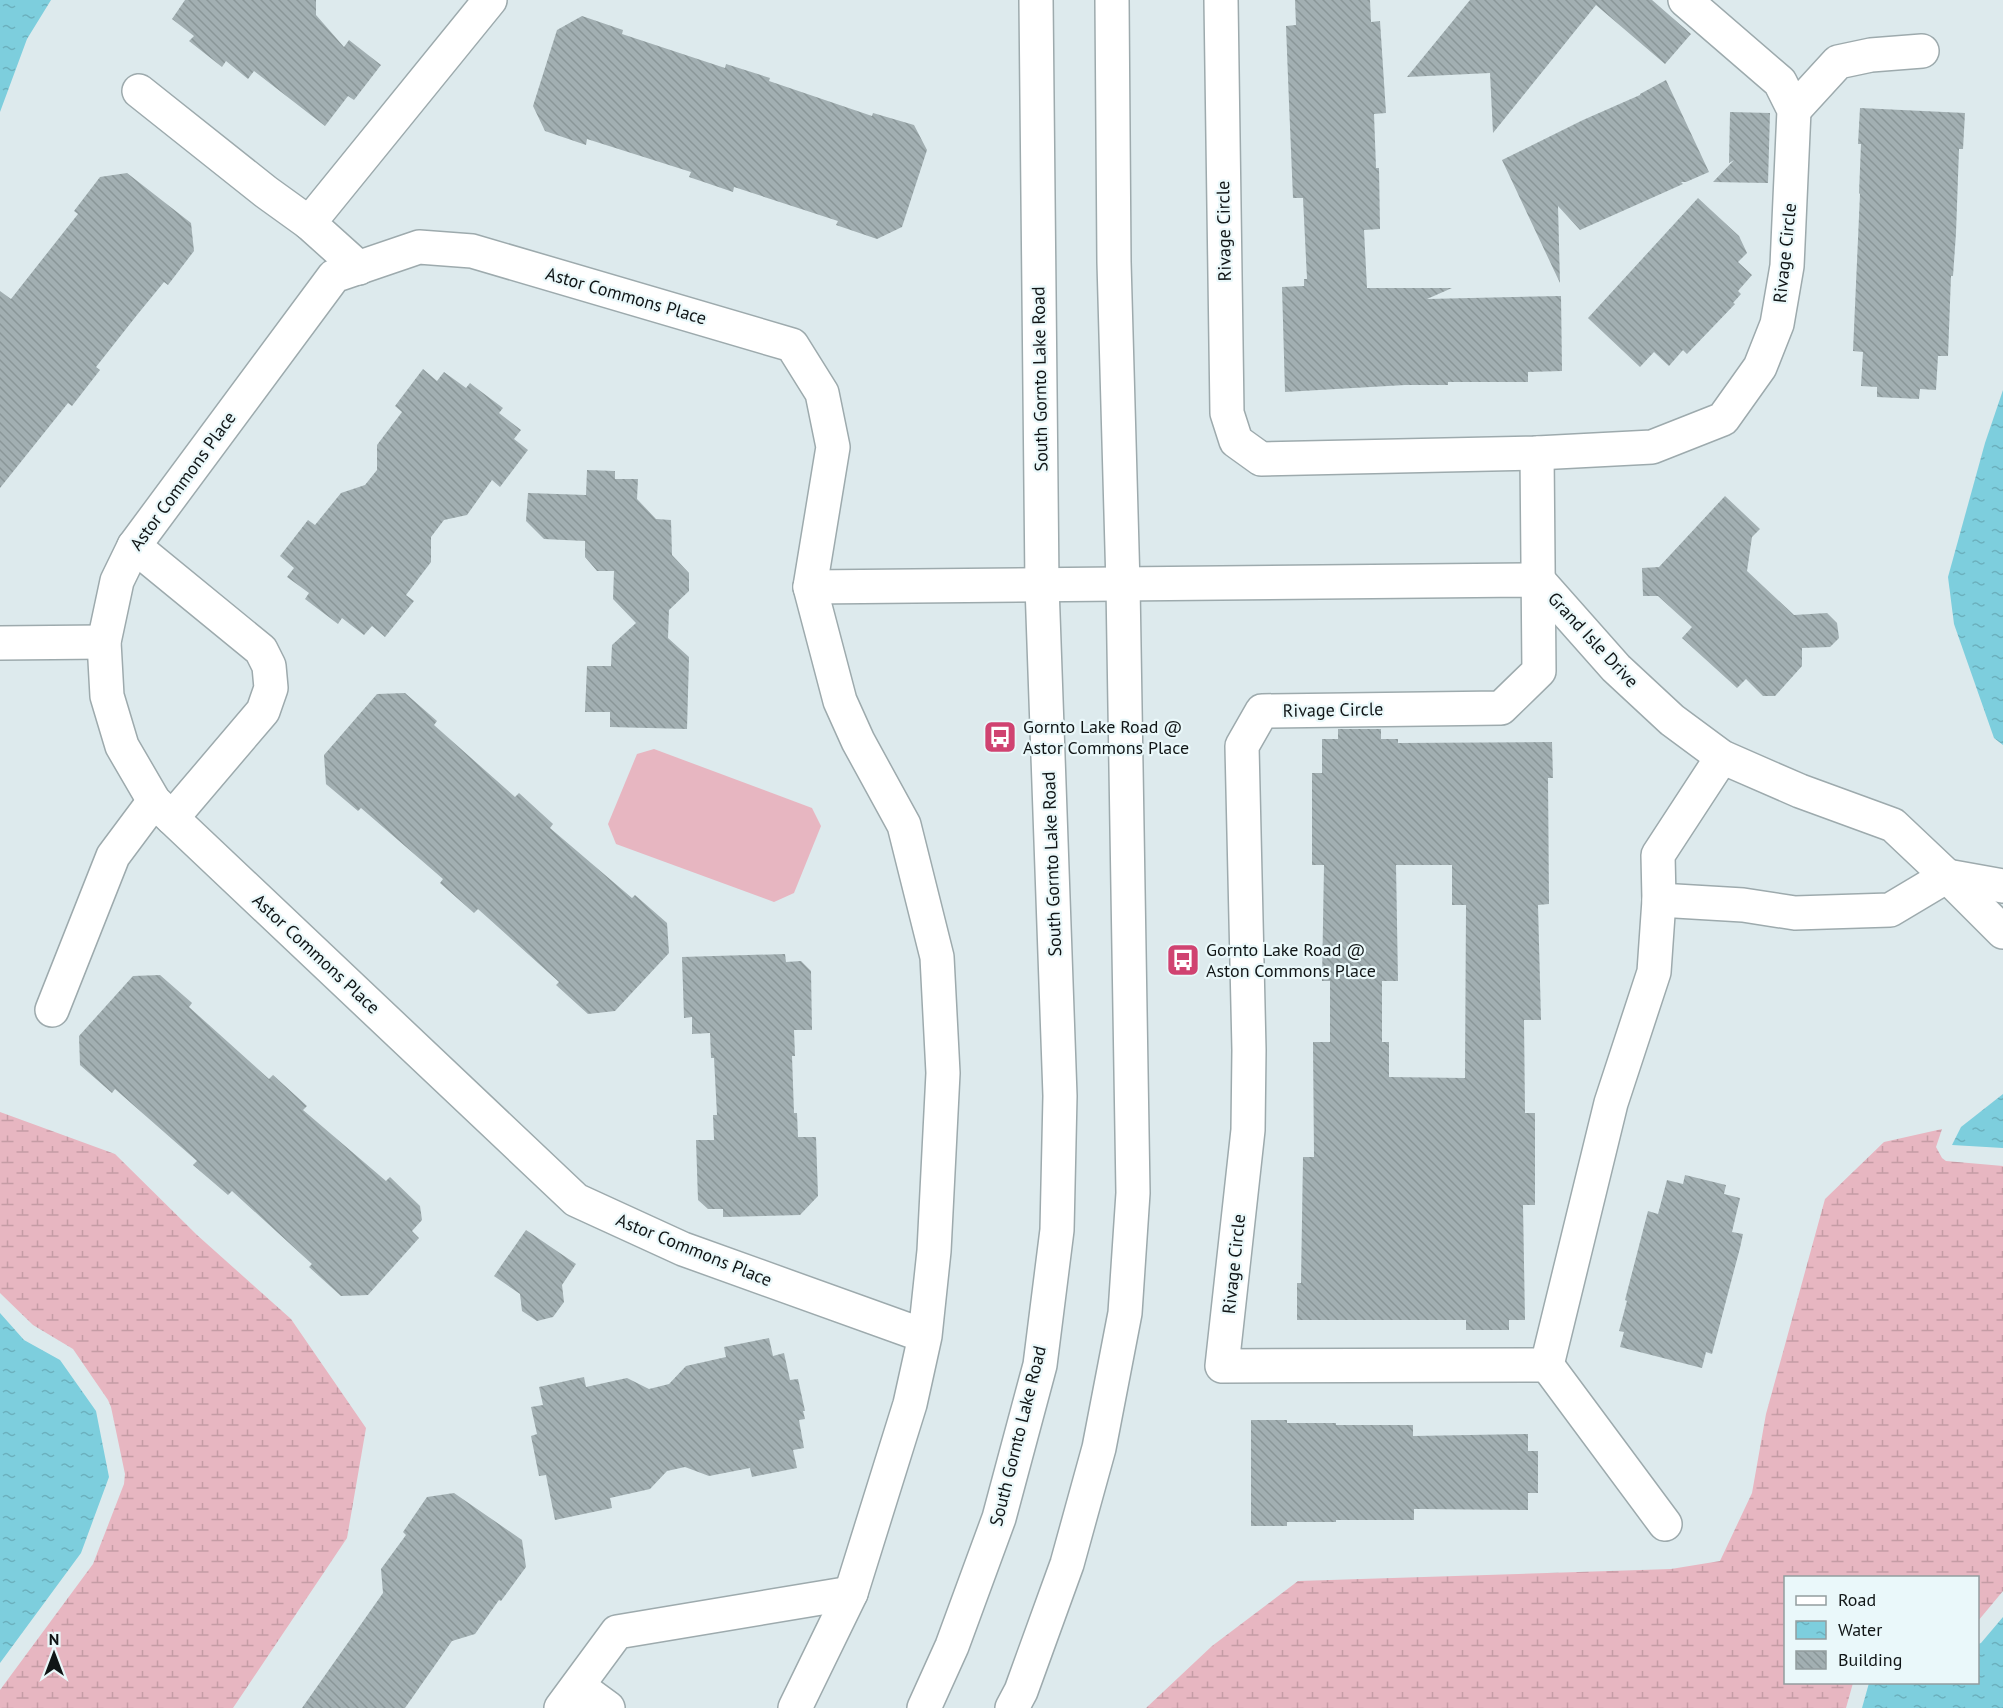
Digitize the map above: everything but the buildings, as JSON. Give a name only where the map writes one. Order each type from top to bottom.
[{"type":"street","points":[[309,223],[490,0]]},
{"type":"street","name":"South Gornto Lake Road","points":[[924,1708],[952,1646],[999,1518],[1040,1365],[1057,1230],[1060,1096],[1042,586],[1036,0]]},
{"type":"street","points":[[1012,1708],[1021,1691],[1067,1564],[1099,1448],[1125,1313],[1133,1193],[1123,585],[1114,262],[1112,0]]},
{"type":"street","name":"Rivage Circle","points":[[1221,0],[1227,413],[1236,441],[1261,459],[1537,453],[1652,447],[1723,419],[1760,367],[1777,324],[1787,266],[1794,110],[1780,82],[1685,0]]},
{"type":"street","points":[[1794,110],[1838,62],[1871,55],[1922,51]]},
{"type":"street","points":[[139,90],[266,192],[309,223],[359,268]]},
{"type":"street","name":"Astor Commons Place","points":[[795,1708],[851,1593],[910,1404],[925,1336],[934,1251],[943,1073],[937,957],[904,825],[858,741],[840,701],[810,587],[833,447],[822,393],[792,345],[472,251],[419,247],[334,276],[134,546],[117,581],[104,642],[106,696],[122,746],[163,810],[576,1200],[683,1249],[925,1336]]},
{"type":"street","name":"Rivage Circle","points":[[1537,453],[1539,670],[1501,708],[1262,711],[1242,746],[1249,1050],[1248,1130],[1222,1366],[1547,1365]]},
{"type":"street","points":[[52,1010],[113,856],[263,711],[271,688],[269,666],[261,650],[134,546]]},
{"type":"street","name":"Grand Isle Drive","points":[[1042,586],[1538,580],[1616,668],[1672,720],[1722,757],[1800,791],[1893,825],[2003,932]]},
{"type":"street","points":[[810,587],[1042,586]]},
{"type":"street","points":[[0,643],[104,642]]},
{"type":"street","points":[[1665,1524],[1547,1365],[1611,1103],[1654,972],[1659,900],[1658,855],[1722,757]]},
{"type":"street","points":[[1659,900],[1743,905],[1795,913],[1890,910],[1947,876],[2003,886]]},
{"type":"street","points":[[608,1708],[569,1697],[617,1632],[851,1593]]},
{"type":"green space","points":[[654,749],[812,808],[821,826],[794,893],[774,902],[616,844],[608,824],[637,754]]},
{"type":"green space","points":[[0,1112],[115,1154],[197,1235],[291,1319],[366,1428],[347,1538],[233,1708],[0,1708],[0,1690],[93,1564],[124,1484],[125,1474],[111,1407],[73,1349],[33,1325],[0,1293]]},
{"type":"green space","points":[[1942,1129],[1936,1147],[1946,1161],[2003,1166],[2003,1591],[1979,1620],[1979,1576],[1784,1576],[1784,1684],[1853,1684],[1846,1708],[1146,1708],[1212,1646],[1298,1581],[1671,1569],[1720,1561],[1752,1493],[1766,1414],[1825,1199],[1884,1142]]},
{"type":"water","points":[[0,0],[51,0],[27,39],[0,112]]},
{"type":"water","points":[[2003,390],[2003,745],[1994,738],[1954,624],[1948,577],[1985,443]]},
{"type":"water","points":[[2003,1094],[2003,1148],[1952,1145],[1961,1127]]},
{"type":"water","points":[[0,1313],[24,1340],[60,1360],[96,1411],[109,1477],[81,1553],[0,1663]]},
{"type":"water","points":[[2003,1617],[2003,1708],[1862,1708],[1869,1684],[1979,1684],[1979,1644]]},
{"type":"place","name":"Gornto Lake Road @ Astor Commons Place","points":[[1000,737]]},
{"type":"place","name":"Gornto Lake Road @ Aston Commons Place","points":[[1183,960]]}]
